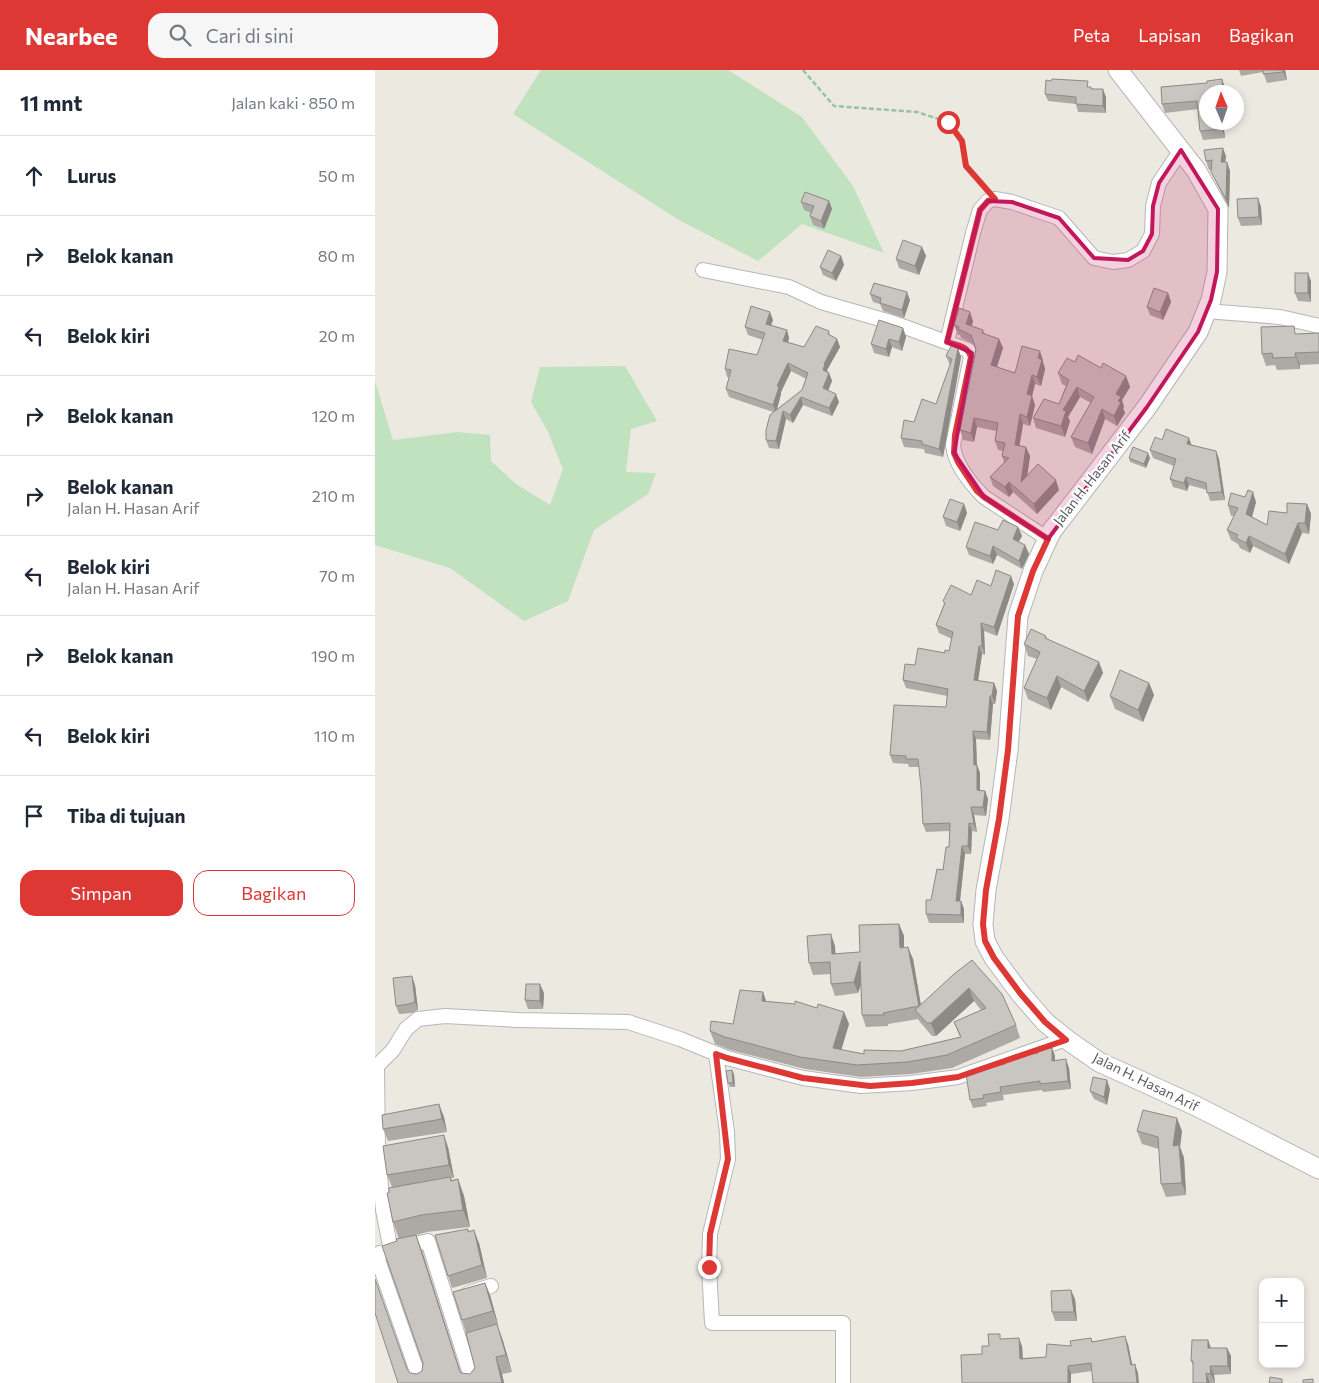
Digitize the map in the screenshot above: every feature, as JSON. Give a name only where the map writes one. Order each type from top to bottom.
[{"type":"main road","name":"Jalan H. Hasan Arif","points":[[1118,70],[1196,170],[1218,209],[1217,272],[1211,300],[1198,332],[1147,407],[1051,532],[1033,571],[1018,616],[1008,750],[999,819],[986,890],[983,924],[985,941],[994,958],[1020,993],[1045,1022],[1066,1040],[1099,1062],[1196,1106],[1319,1169]]},
{"type":"street","points":[[947,342],[980,210],[988,201],[995,199],[1012,202],[1059,218],[1093,258],[1113,262],[1128,260],[1143,251],[1152,234],[1153,206],[1159,183],[1181,150]]},
{"type":"street","points":[[703,270],[789,287],[821,302],[886,321],[968,350],[971,357],[955,435],[954,453],[977,491],[1048,539]]},
{"type":"street","points":[[1207,311],[1280,317],[1319,326]]},
{"type":"street","points":[[391,1250],[382,1198],[383,1151],[376,1068],[393,1050],[406,1029],[418,1020],[445,1016],[517,1020],[628,1022],[680,1039],[727,1058],[803,1078],[870,1086],[958,1077],[1066,1040]]},
{"type":"street","points":[[716,1054],[728,1159],[710,1234],[709,1267],[712,1323],[843,1322],[843,1383]]},
{"type":"street","points":[[382,1198],[400,1195]]},
{"type":"street","points":[[421,1383],[378,1260],[380,1254],[433,1240],[447,1300],[473,1383]]},
{"type":"street","points":[[447,1300],[491,1286]]},
{"type":"street","points":[[461,1344],[477,1339]]},
{"type":"path","points":[[803,70],[834,106],[917,112],[948,122],[962,141],[966,166],[995,199]]},
{"type":"highlighted area","points":[[1181,150],[1218,209],[1217,272],[1211,300],[1198,332],[1147,407],[1048,539],[984,497],[954,453],[972,353],[947,342],[973,233],[980,210],[988,201],[1012,202],[1059,218],[1094,258],[1128,260],[1143,251],[1152,234],[1153,206],[1159,183]]},
{"type":"green space","points":[[541,70],[728,70],[802,117],[853,186],[884,253],[802,224],[758,261],[679,220],[513,114]]},
{"type":"green space","points":[[625,366],[657,421],[631,429],[626,472],[656,473],[648,494],[594,530],[568,601],[524,621],[450,568],[375,545],[375,381],[393,440],[457,432],[490,435],[491,461],[516,484],[550,505],[563,469],[548,432],[531,402],[540,367]]},
{"type":"building","points":[[1263,70],[1283,70],[1283,72],[1263,74]]},
{"type":"building","points":[[1052,79],[1088,81],[1087,87],[1103,89],[1103,106],[1076,104],[1076,97],[1045,94],[1046,80],[1051,81]]},
{"type":"building","points":[[1222,79],[1222,85],[1199,85],[1199,121],[1197,101],[1162,104],[1161,87],[1207,83],[1207,81]]},
{"type":"building","points":[[1223,148],[1221,162],[1227,162],[1226,199],[1211,172],[1212,160],[1206,161],[1204,150]]},
{"type":"building","points":[[805,192],[829,201],[821,221],[810,216],[814,206],[801,202]]},
{"type":"building","points":[[1258,198],[1259,217],[1238,218],[1237,199]]},
{"type":"building","points":[[903,240],[922,247],[915,266],[896,259]]},
{"type":"building","points":[[828,250],[841,256],[832,273],[820,267]]},
{"type":"building","points":[[1295,273],[1308,273],[1308,293],[1295,293]]},
{"type":"building","points":[[874,283],[907,292],[902,310],[880,303],[881,298],[870,294]]},
{"type":"building","points":[[1154,288],[1168,293],[1160,312],[1147,307]]},
{"type":"building","points":[[751,306],[770,312],[766,324],[787,330],[783,341],[804,347],[816,326],[829,331],[828,334],[837,339],[824,364],[823,370],[829,373],[823,388],[836,394],[829,408],[801,397],[790,415],[783,411],[776,441],[766,440],[766,430],[770,415],[802,390],[808,373],[788,363],[777,386],[779,387],[773,405],[726,389],[731,370],[725,369],[729,349],[757,355],[765,333],[745,327]]},
{"type":"building","points":[[959,308],[970,312],[966,324],[983,330],[982,333],[999,339],[991,365],[1015,373],[1022,346],[1040,351],[1038,358],[1042,360],[1037,377],[1032,375],[1027,394],[1032,396],[1027,417],[1020,414],[1015,445],[1026,447],[1021,482],[1038,464],[1056,480],[1034,504],[1009,482],[1005,487],[990,477],[1009,458],[1002,456],[1005,443],[995,441],[998,423],[974,418],[971,433],[960,430],[976,349],[971,335],[954,325]]},
{"type":"building","points":[[879,320],[903,328],[899,342],[889,339],[886,349],[871,344]]},
{"type":"building","points":[[1294,326],[1295,334],[1319,333],[1319,352],[1295,353],[1296,357],[1273,358],[1272,353],[1262,354],[1261,327]]},
{"type":"building","points":[[951,346],[958,348],[939,449],[922,444],[922,441],[901,438],[904,420],[914,422],[922,399],[936,404],[952,359],[946,356]]},
{"type":"building","points":[[1078,355],[1101,368],[1103,363],[1126,376],[1116,394],[1121,397],[1118,401],[1121,402],[1114,416],[1102,409],[1088,443],[1071,437],[1094,397],[1077,387],[1063,410],[1066,411],[1061,426],[1033,418],[1044,399],[1059,404],[1069,380],[1058,373],[1067,358],[1075,362]]},
{"type":"building","points":[[1166,429],[1189,438],[1187,444],[1216,451],[1222,492],[1207,493],[1206,483],[1186,477],[1184,483],[1170,479],[1176,459],[1150,450],[1155,437],[1162,440]]},
{"type":"building","points":[[1133,447],[1148,453],[1144,464],[1129,458]]},
{"type":"building","points":[[1248,490],[1253,492],[1246,514],[1267,525],[1269,511],[1287,513],[1287,503],[1307,504],[1305,523],[1298,523],[1285,554],[1249,536],[1246,543],[1236,538],[1238,535],[1227,530],[1238,508],[1228,505],[1231,493],[1245,497]]},
{"type":"building","points":[[950,499],[964,504],[957,522],[943,517]]},
{"type":"building","points":[[1003,520],[1018,527],[1013,539],[1025,545],[1019,561],[993,546],[990,556],[966,547],[975,522],[998,530]]},
{"type":"building","points":[[996,570],[1011,576],[994,627],[981,623],[982,646],[979,646],[974,680],[994,683],[992,696],[990,696],[987,732],[973,731],[974,765],[977,765],[977,790],[985,791],[983,807],[971,807],[974,824],[969,823],[968,846],[962,846],[956,901],[961,901],[961,915],[926,914],[926,900],[931,900],[937,869],[943,870],[946,847],[949,847],[950,823],[923,824],[918,759],[906,759],[906,756],[890,755],[894,705],[946,707],[948,689],[903,680],[905,664],[915,665],[918,648],[945,653],[945,650],[949,651],[953,632],[936,625],[945,603],[943,601],[951,585],[971,595],[977,580],[991,586]]},
{"type":"building","points":[[1031,629],[1046,636],[1045,638],[1099,662],[1084,691],[1057,676],[1047,698],[1024,688],[1040,652],[1024,644]]},
{"type":"building","points":[[1120,670],[1149,683],[1138,710],[1110,696]]},
{"type":"building","points":[[899,924],[900,948],[908,947],[919,1006],[883,1013],[884,1015],[862,1015],[860,961],[854,982],[831,984],[830,962],[809,963],[807,936],[831,934],[832,954],[860,952],[859,925]]},
{"type":"building","points":[[972,960],[1002,994],[1016,1025],[947,1055],[907,1062],[857,1065],[800,1057],[725,1037],[710,1031],[711,1021],[733,1024],[740,990],[763,992],[762,1001],[795,1004],[795,1001],[817,1008],[818,1004],[844,1012],[833,1048],[864,1054],[864,1050],[901,1051],[961,1037],[954,1022],[986,1008],[969,988],[931,1023],[927,1023],[915,1010]]},
{"type":"building","points":[[412,976],[415,1002],[396,1006],[393,978]]},
{"type":"building","points":[[526,984],[540,984],[540,1001],[525,1000]]},
{"type":"building","points":[[1052,1048],[1052,1061],[1066,1059],[1068,1081],[1040,1084],[1040,1081],[1000,1087],[1001,1092],[983,1095],[984,1098],[970,1100],[966,1074],[1005,1064],[1004,1061],[1017,1056],[1038,1053],[1037,1050]]},
{"type":"building","points":[[732,1070],[733,1083],[728,1083],[726,1071]]},
{"type":"building","points":[[1093,1077],[1107,1080],[1104,1097],[1090,1091]]},
{"type":"building","points":[[439,1104],[442,1119],[383,1129],[382,1115]]},
{"type":"building","points":[[1143,1110],[1177,1118],[1173,1146],[1179,1145],[1182,1183],[1161,1184],[1158,1137],[1137,1131]]},
{"type":"building","points":[[444,1135],[449,1165],[387,1175],[383,1146]]},
{"type":"building","points":[[450,1177],[451,1181],[458,1179],[463,1210],[421,1215],[393,1222],[387,1193],[389,1193],[389,1188]]},
{"type":"building","points":[[468,1229],[468,1232],[474,1230],[482,1265],[448,1276],[435,1235]]},
{"type":"building","points":[[416,1235],[461,1373],[470,1374],[475,1368],[466,1333],[497,1324],[506,1355],[496,1357],[502,1383],[398,1383],[375,1313],[375,1279],[407,1369],[410,1373],[417,1374],[422,1371],[423,1363],[382,1246],[397,1241],[396,1239]]},
{"type":"building","points":[[485,1283],[493,1311],[462,1320],[453,1292]]},
{"type":"building","points":[[1071,1290],[1074,1312],[1052,1312],[1051,1291]]},
{"type":"building","points":[[988,1334],[1000,1334],[1000,1339],[1019,1338],[1020,1359],[1046,1357],[1047,1344],[1071,1346],[1070,1341],[1091,1338],[1092,1342],[1125,1336],[1131,1365],[1135,1364],[1137,1383],[1093,1383],[1091,1363],[1068,1366],[1068,1383],[962,1383],[961,1355],[982,1354],[982,1346],[989,1346]]},
{"type":"building","points":[[1192,1340],[1208,1340],[1208,1348],[1227,1348],[1228,1366],[1210,1366],[1211,1374],[1206,1373],[1207,1383],[1193,1383]]},
{"type":"building","points":[[1270,1377],[1282,1379],[1282,1383],[1269,1383]]},
{"type":"building","points":[[1313,1379],[1313,1383],[1303,1383],[1303,1380]]},
{"type":"route","points":[[709,1267],[710,1234],[728,1159],[727,1132],[716,1054],[803,1078],[870,1086],[958,1077],[1066,1040],[1045,1022],[1020,993],[994,958],[985,941],[983,924],[986,890],[999,819],[1008,750],[1018,616],[1033,571],[1048,539],[990,502],[977,491],[954,453],[953,445],[971,357],[968,350],[964,347],[947,342],[980,210],[988,201],[995,199],[966,166],[962,141],[948,122]]}]
